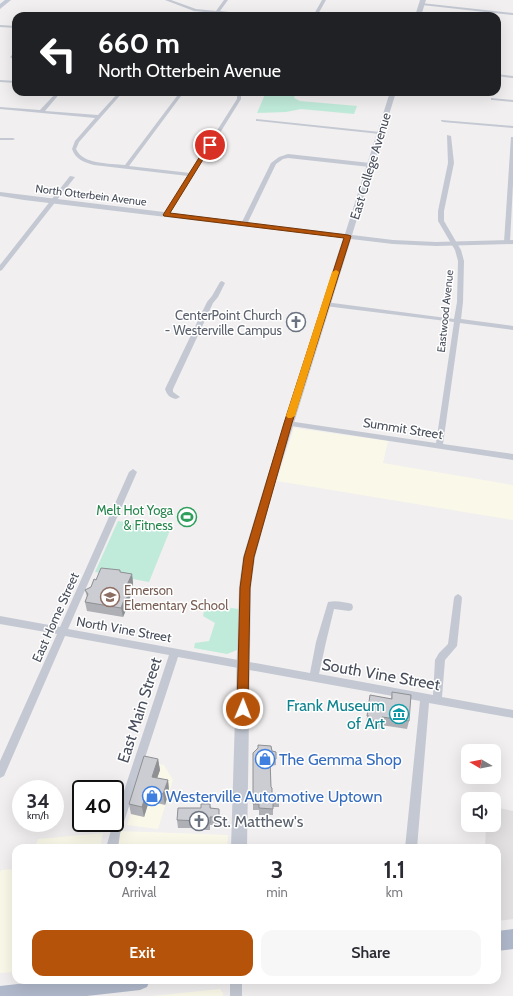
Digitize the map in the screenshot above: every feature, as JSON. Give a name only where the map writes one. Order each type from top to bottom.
[{"type":"main road","points":[[0,7],[8,0]]},
{"type":"main road","points":[[501,940],[513,939]]},
{"type":"main road","points":[[0,996],[110,984]]},
{"type":"street","points":[[167,0],[195,10],[206,12]]},
{"type":"street","points":[[217,12],[226,0]]},
{"type":"street","points":[[317,12],[324,0]]},
{"type":"street","points":[[419,12],[422,2],[498,12]]},
{"type":"street","points":[[501,12],[513,14]]},
{"type":"street","points":[[0,26],[12,27]]},
{"type":"street","points":[[501,76],[513,77]]},
{"type":"street","points":[[0,81],[12,82]]},
{"type":"street","points":[[42,111],[55,96]]},
{"type":"street","points":[[118,96],[75,145],[75,153],[81,159],[94,163],[191,175]]},
{"type":"street","points":[[126,167],[179,96]]},
{"type":"street","points":[[166,215],[239,99],[239,96]]},
{"type":"street","name":"East College Avenue","points":[[239,844],[245,588],[247,565],[288,423],[392,96]]},
{"type":"street","points":[[493,99],[513,101]]},
{"type":"street","points":[[0,108],[42,111],[99,118]]},
{"type":"street","points":[[258,120],[380,133]]},
{"type":"street","points":[[443,121],[513,127]]},
{"type":"street","name":"Eastwood Avenue","points":[[439,445],[462,278],[461,261],[455,243],[441,221],[440,216],[451,163],[449,136]]},
{"type":"street","points":[[510,242],[513,138]]},
{"type":"street","points":[[0,139],[13,139]]},
{"type":"street","points":[[244,224],[274,163],[281,158],[288,156],[370,165]]},
{"type":"street","points":[[0,269],[54,202],[72,177]]},
{"type":"street","name":"North Otterbein Avenue","points":[[0,194],[54,202],[413,243],[510,242]]},
{"type":"street","points":[[176,396],[170,393],[169,389],[210,302],[215,297],[222,283]]},
{"type":"street","points":[[325,304],[513,328]]},
{"type":"street","name":"Summit Street","points":[[288,423],[513,457]]},
{"type":"street","name":"East Home Street","points":[[0,773],[133,472]]},
{"type":"street","points":[[437,700],[440,660],[452,646],[458,598]]},
{"type":"street","points":[[314,677],[321,642],[331,605],[349,607]]},
{"type":"street","name":"North Vine Street","points":[[0,620],[244,664]]},
{"type":"street","name":"East Main Street","points":[[113,844],[175,652]]},
{"type":"street","name":"South Vine Street","points":[[244,664],[513,714]]},
{"type":"street","points":[[411,844],[425,697]]},
{"type":"street","points":[[236,984],[236,996]]},
{"type":"shaded area","points":[[294,428],[388,441],[383,463],[513,485],[513,520],[277,481]]},
{"type":"shaded area","points":[[148,762],[164,765],[173,780],[158,829],[127,825]]},
{"type":"shaded area","points":[[501,808],[513,811],[513,919],[501,920],[501,844],[485,844],[486,832],[501,832]]},
{"type":"shaded area","points":[[124,831],[228,835],[227,844],[117,844],[119,832]]},
{"type":"shaded area","points":[[103,833],[101,844],[36,844],[38,839]]},
{"type":"shaded area","points":[[12,869],[12,972],[0,973],[0,873],[1,870]]},
{"type":"shaded area","points":[[220,989],[223,996],[152,996]]},
{"type":"green space","points":[[264,96],[295,96],[294,98],[300,101],[357,106],[354,114],[301,109],[286,112],[257,113]]},
{"type":"green space","points":[[118,521],[170,530],[149,582],[95,572]]},
{"type":"green space","points":[[205,607],[226,611],[231,608],[239,609],[237,650],[227,654],[194,648],[195,643],[209,641],[215,623],[203,616]]},
{"type":"building","points":[[291,313],[304,315],[303,321],[289,319]]},
{"type":"building","name":"Emerson Elementary School","points":[[101,568],[120,570],[120,572],[132,574],[127,585],[130,586],[127,593],[129,596],[124,600],[121,608],[85,602],[88,594],[85,590],[91,587]]},
{"type":"building","points":[[392,692],[411,695],[409,721],[382,717],[381,722],[368,719],[369,716],[367,716],[370,695],[392,699]]},
{"type":"building","points":[[258,745],[271,746],[272,751],[276,752],[276,759],[270,759],[272,794],[279,794],[279,801],[273,801],[273,809],[259,808],[259,804],[253,804],[253,753],[258,748]]},
{"type":"building","points":[[144,756],[158,759],[152,777],[168,780],[163,794],[147,791],[142,807],[129,804]]},
{"type":"building","points":[[201,804],[210,804],[210,808],[219,809],[219,817],[210,817],[210,823],[177,820],[178,808],[201,808]]},
{"type":"slow traffic","points":[[291,416],[336,272]]},
{"type":"place","name":"CenterPoint Church - Westerville Campus","points":[[296,322]]},
{"type":"place","name":"Melt Hot Yoga & Fitness","points":[[187,517]]},
{"type":"place","name":"Emerson Elementary School","points":[[110,597]]},
{"type":"place","name":"Frank Museum of Art","points":[[399,714]]},
{"type":"place","name":"The Gemma Shop","points":[[265,759]]},
{"type":"place","name":"Westerville Automotive Uptown","points":[[152,796]]},
{"type":"place","name":"St. Matthew's","points":[[199,821]]},
{"type":"route","points":[[210,145],[166,215],[348,236],[288,423],[247,565],[245,588],[243,709]]}]
